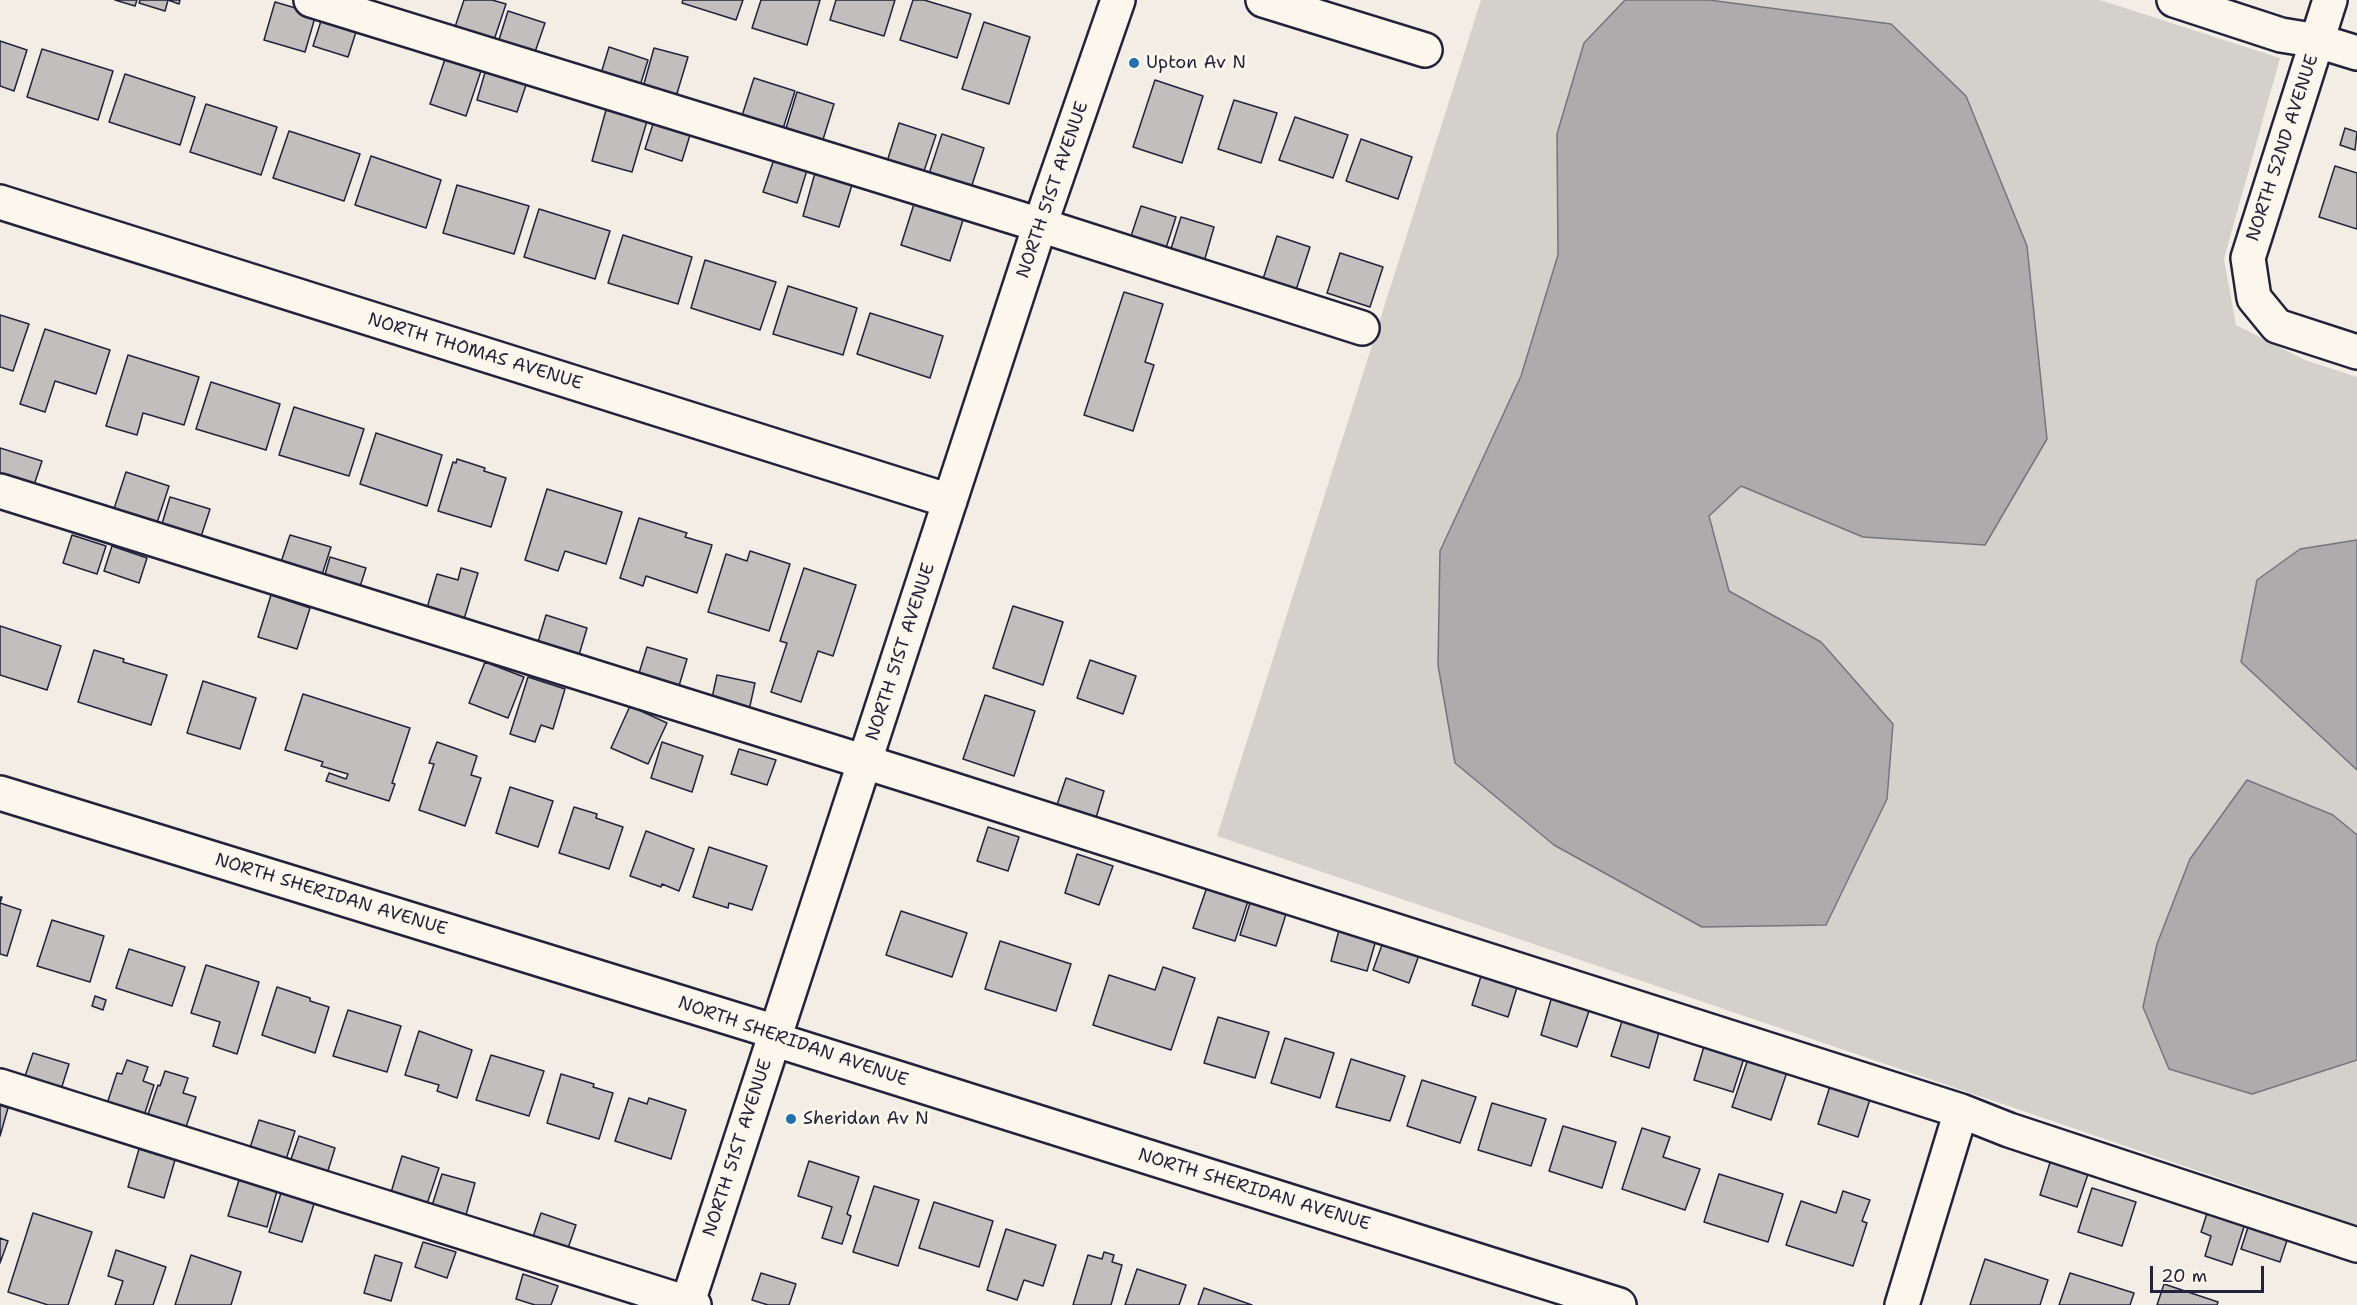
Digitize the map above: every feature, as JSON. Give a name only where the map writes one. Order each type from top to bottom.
[{"type":"street","points":[[311,0],[1040,225],[1362,328]]},
{"type":"street","name":"NORTH 51ST AVENUE","points":[[690,1304],[773,1039],[1040,225],[1118,0]]},
{"type":"street","points":[[1263,0],[1425,50]]},
{"type":"street","points":[[2174,0],[2281,35],[2318,40],[2357,53]]},
{"type":"street","name":"NORTH 52ND AVENUE","points":[[2330,0],[2248,258],[2253,298],[2277,326],[2357,352]]},
{"type":"street","name":"NORTH THOMAS AVENUE","points":[[0,202],[950,501]]},
{"type":"street","points":[[0,491],[865,762],[1962,1111],[2009,1130],[2357,1245]]},
{"type":"street","name":"NORTH SHERIDAN AVENUE","points":[[0,793],[766,1029],[773,1039],[1619,1305]]},
{"type":"street","points":[[0,1086],[690,1304]]},
{"type":"street","points":[[1902,1305],[1962,1111]]},
{"type":"shaded area","points":[[1481,0],[2100,0],[2280,58],[2224,259],[2236,325],[2305,360],[2357,377],[2357,1225],[1217,836]]},
{"type":"shaded area","points":[[1625,0],[1709,0],[1891,24],[1966,96],[2027,246],[2047,439],[1985,545],[1863,537],[1741,486],[1709,516],[1729,591],[1821,642],[1893,724],[1887,799],[1826,925],[1702,927],[1554,845],[1455,763],[1438,665],[1440,551],[1521,376],[1558,255],[1557,134],[1584,43]]},
{"type":"shaded area","points":[[2357,540],[2357,770],[2241,662],[2257,580],[2300,549]]},
{"type":"shaded area","points":[[2247,780],[2333,815],[2357,835],[2357,1060],[2252,1094],[2169,1069],[2143,1007],[2157,944],[2190,859]]},
{"type":"building","points":[[115,0],[137,0],[135,6]]},
{"type":"building","points":[[140,0],[168,0],[165,11],[139,3]]},
{"type":"building","points":[[168,0],[180,0],[179,4]]},
{"type":"building","points":[[464,0],[492,0],[506,4],[493,43],[454,30]]},
{"type":"building","points":[[683,0],[743,0],[736,20],[682,3]]},
{"type":"building","points":[[761,0],[820,0],[807,45],[752,28]]},
{"type":"building","points":[[836,0],[895,0],[884,36],[830,20]]},
{"type":"building","points":[[913,0],[924,0],[971,14],[957,58],[900,40]]},
{"type":"building","points":[[275,2],[316,14],[305,52],[264,40]]},
{"type":"building","points":[[508,11],[545,23],[534,55],[498,43]]},
{"type":"building","points":[[321,21],[356,32],[348,57],[313,46]]},
{"type":"building","points":[[984,22],[1030,37],[1009,104],[962,89]]},
{"type":"building","points":[[0,41],[27,50],[14,91],[0,86]]},
{"type":"building","points":[[609,47],[648,60],[639,89],[600,77]]},
{"type":"building","points":[[654,48],[688,57],[675,100],[642,91]]},
{"type":"building","points":[[42,49],[113,71],[98,120],[27,97]]},
{"type":"building","points":[[445,59],[481,71],[466,116],[430,104]]},
{"type":"building","points":[[486,69],[527,82],[517,112],[477,100]]},
{"type":"building","points":[[125,74],[195,97],[180,145],[109,122]]},
{"type":"building","points":[[754,78],[795,91],[781,135],[740,122]]},
{"type":"building","points":[[1155,80],[1203,96],[1182,163],[1133,147]]},
{"type":"building","points":[[797,92],[834,104],[821,146],[784,135]]},
{"type":"building","points":[[1234,100],[1277,113],[1261,163],[1218,149]]},
{"type":"building","points":[[206,104],[277,127],[261,175],[190,152]]},
{"type":"building","points":[[606,110],[647,121],[632,172],[592,161]]},
{"type":"building","points":[[1295,117],[1348,135],[1333,178],[1279,160]]},
{"type":"building","points":[[899,123],[936,135],[922,177],[886,165]]},
{"type":"building","points":[[653,124],[690,135],[682,161],[645,149]]},
{"type":"building","points":[[2345,128],[2357,132],[2355,150],[2340,145]]},
{"type":"building","points":[[289,131],[360,154],[344,201],[273,178]]},
{"type":"building","points":[[942,134],[984,148],[970,191],[928,177]]},
{"type":"building","points":[[1361,139],[1412,157],[1398,199],[1346,181]]},
{"type":"building","points":[[371,156],[441,180],[426,228],[355,205]]},
{"type":"building","points":[[774,159],[807,170],[797,203],[763,192]]},
{"type":"building","points":[[2335,166],[2357,173],[2357,229],[2319,217]]},
{"type":"building","points":[[815,173],[852,185],[839,227],[803,216]]},
{"type":"building","points":[[457,185],[529,206],[514,254],[443,233]]},
{"type":"building","points":[[914,204],[963,220],[950,261],[901,245]]},
{"type":"building","points":[[1141,206],[1176,217],[1166,248],[1131,236]]},
{"type":"building","points":[[539,209],[610,231],[595,279],[524,257]]},
{"type":"building","points":[[1181,217],[1214,227],[1204,262],[1170,252]]},
{"type":"building","points":[[623,235],[692,257],[678,304],[608,283]]},
{"type":"building","points":[[1277,236],[1310,247],[1296,290],[1263,279]]},
{"type":"building","points":[[1340,253],[1383,267],[1370,307],[1327,293]]},
{"type":"building","points":[[705,260],[776,282],[760,330],[691,308]]},
{"type":"building","points":[[788,286],[857,308],[843,355],[773,334]]},
{"type":"building","points":[[1124,292],[1163,304],[1145,362],[1154,365],[1133,431],[1084,415]]},
{"type":"building","points":[[870,313],[943,336],[930,378],[857,354]]},
{"type":"building","points":[[0,315],[29,324],[13,371],[0,367]]},
{"type":"building","points":[[45,329],[110,350],[96,394],[55,381],[45,412],[20,404]]},
{"type":"building","points":[[128,355],[199,377],[184,425],[143,413],[137,435],[106,426]]},
{"type":"building","points":[[211,382],[280,404],[266,450],[196,429]]},
{"type":"building","points":[[294,407],[364,429],[349,476],[279,455]]},
{"type":"building","points":[[376,433],[442,455],[427,506],[360,484]]},
{"type":"building","points":[[0,448],[42,461],[31,494],[0,484]]},
{"type":"building","points":[[457,459],[506,478],[491,527],[438,511],[453,462],[456,463]]},
{"type":"building","points":[[126,472],[169,486],[154,532],[111,518]]},
{"type":"building","points":[[547,489],[622,512],[606,564],[565,551],[558,571],[525,560]]},
{"type":"building","points":[[170,497],[210,509],[198,546],[159,534]]},
{"type":"building","points":[[639,518],[687,533],[685,537],[712,545],[697,593],[646,576],[643,586],[620,578]]},
{"type":"building","points":[[72,535],[106,546],[97,574],[63,563]]},
{"type":"building","points":[[290,535],[331,547],[319,584],[278,571]]},
{"type":"building","points":[[112,546],[147,558],[139,583],[104,571]]},
{"type":"building","points":[[750,551],[790,564],[769,631],[708,612],[726,554],[747,561]]},
{"type":"building","points":[[330,557],[366,568],[357,596],[322,585]]},
{"type":"building","points":[[461,568],[478,573],[461,629],[424,618],[437,574],[458,580]]},
{"type":"building","points":[[804,568],[856,585],[833,656],[818,651],[801,702],[771,692],[787,643],[780,641]]},
{"type":"building","points":[[271,595],[310,608],[297,649],[258,637]]},
{"type":"building","points":[[1013,606],[1063,622],[1043,685],[993,668]]},
{"type":"building","points":[[546,615],[587,628],[576,665],[535,652]]},
{"type":"building","points":[[0,626],[61,646],[47,690],[0,675]]},
{"type":"building","points":[[647,647],[687,659],[676,696],[636,683]]},
{"type":"building","points":[[94,650],[124,659],[123,662],[167,675],[151,725],[78,702]]},
{"type":"building","points":[[1090,660],[1136,676],[1123,714],[1077,698]]},
{"type":"building","points":[[485,662],[524,677],[508,718],[469,703]]},
{"type":"building","points":[[717,675],[755,683],[748,715],[710,707]]},
{"type":"building","points":[[528,677],[565,689],[553,729],[541,725],[535,742],[510,734]]},
{"type":"building","points":[[203,681],[256,698],[240,749],[187,733]]},
{"type":"building","points":[[303,694],[410,728],[392,783],[395,784],[389,801],[326,781],[329,773],[346,779],[348,774],[321,766],[323,762],[285,750]]},
{"type":"building","points":[[985,695],[1035,711],[1014,776],[963,759]]},
{"type":"building","points":[[630,706],[667,723],[648,764],[611,748]]},
{"type":"building","points":[[437,742],[477,756],[471,775],[481,778],[465,826],[419,810],[434,764],[429,763]]},
{"type":"building","points":[[662,742],[703,756],[692,792],[651,778]]},
{"type":"building","points":[[739,749],[776,760],[767,785],[731,774]]},
{"type":"building","points":[[1066,778],[1104,791],[1096,818],[1057,805]]},
{"type":"building","points":[[510,787],[553,801],[538,847],[496,833]]},
{"type":"building","points":[[574,807],[597,814],[596,818],[623,827],[609,869],[559,853]]},
{"type":"building","points":[[988,827],[1019,837],[1008,871],[977,861]]},
{"type":"building","points":[[646,831],[694,849],[679,891],[630,876]]},
{"type":"building","points":[[709,847],[767,866],[752,910],[729,903],[728,908],[693,897]]},
{"type":"building","points":[[1077,854],[1113,866],[1099,905],[1065,893]]},
{"type":"building","points":[[1207,887],[1248,901],[1235,941],[1193,928]]},
{"type":"building","points":[[0,903],[21,910],[7,956],[0,954]]},
{"type":"building","points":[[1250,903],[1286,914],[1276,946],[1240,935]]},
{"type":"building","points":[[901,911],[967,933],[952,977],[886,955]]},
{"type":"building","points":[[52,920],[104,936],[90,982],[37,966]]},
{"type":"building","points":[[1339,930],[1376,940],[1367,971],[1331,961]]},
{"type":"building","points":[[1000,941],[1071,964],[1056,1011],[985,989]]},
{"type":"building","points":[[1383,942],[1419,955],[1409,983],[1373,970]]},
{"type":"building","points":[[129,949],[185,967],[172,1006],[116,988]]},
{"type":"building","points":[[206,965],[259,982],[237,1054],[213,1046],[220,1022],[191,1013]]},
{"type":"building","points":[[1163,967],[1195,978],[1171,1050],[1093,1025],[1109,975],[1155,990]]},
{"type":"building","points":[[1482,973],[1518,984],[1508,1017],[1472,1005]]},
{"type":"building","points":[[277,987],[329,1007],[315,1053],[262,1035]]},
{"type":"building","points":[[95,996],[106,1000],[103,1010],[92,1006]]},
{"type":"building","points":[[1552,996],[1590,1008],[1577,1047],[1541,1035]]},
{"type":"building","points":[[348,1010],[401,1026],[387,1072],[333,1056]]},
{"type":"building","points":[[1218,1017],[1269,1032],[1255,1078],[1204,1063]]},
{"type":"building","points":[[1623,1018],[1660,1029],[1649,1068],[1611,1056]]},
{"type":"building","points":[[419,1031],[472,1050],[457,1098],[437,1091],[439,1085],[405,1075]]},
{"type":"building","points":[[1285,1038],[1334,1053],[1320,1098],[1271,1083]]},
{"type":"building","points":[[1705,1043],[1745,1055],[1733,1092],[1694,1080]]},
{"type":"building","points":[[33,1053],[69,1064],[59,1096],[22,1085]]},
{"type":"building","points":[[491,1055],[544,1071],[529,1116],[476,1100]]},
{"type":"building","points":[[1749,1056],[1788,1069],[1771,1120],[1732,1107]]},
{"type":"building","points":[[1351,1059],[1405,1076],[1390,1121],[1336,1107]]},
{"type":"building","points":[[127,1060],[148,1067],[143,1081],[154,1085],[142,1122],[105,1110],[117,1073],[122,1074]]},
{"type":"building","points":[[165,1071],[188,1078],[183,1093],[196,1097],[183,1136],[145,1123]]},
{"type":"building","points":[[561,1074],[594,1084],[593,1087],[613,1093],[599,1139],[547,1123]]},
{"type":"building","points":[[1422,1080],[1476,1097],[1460,1143],[1407,1126]]},
{"type":"building","points":[[1831,1083],[1871,1096],[1858,1137],[1818,1124]]},
{"type":"building","points":[[629,1098],[647,1104],[649,1098],[686,1110],[671,1159],[615,1141]]},
{"type":"building","points":[[1492,1103],[1546,1119],[1531,1166],[1478,1150]]},
{"type":"building","points":[[0,1105],[8,1108],[0,1136]]},
{"type":"building","points":[[259,1120],[295,1131],[284,1166],[248,1154]]},
{"type":"building","points":[[1563,1126],[1616,1142],[1602,1188],[1549,1171]]},
{"type":"building","points":[[1642,1128],[1670,1137],[1663,1157],[1700,1169],[1685,1210],[1622,1189]]},
{"type":"building","points":[[299,1136],[335,1148],[326,1177],[289,1165]]},
{"type":"building","points":[[139,1149],[175,1160],[164,1198],[128,1187]]},
{"type":"building","points":[[402,1156],[439,1168],[425,1210],[389,1199]]},
{"type":"building","points":[[2052,1156],[2090,1168],[2077,1207],[2040,1195]]},
{"type":"building","points":[[809,1161],[859,1177],[847,1214],[851,1216],[842,1244],[822,1238],[832,1207],[798,1196]]},
{"type":"building","points":[[442,1174],[475,1183],[464,1222],[430,1212]]},
{"type":"building","points":[[1719,1174],[1783,1194],[1768,1242],[1704,1222]]},
{"type":"building","points":[[239,1180],[277,1191],[267,1227],[228,1216]]},
{"type":"building","points":[[874,1186],[919,1200],[898,1266],[853,1252]]},
{"type":"building","points":[[2092,1188],[2136,1202],[2122,1246],[2078,1232]]},
{"type":"building","points":[[1843,1191],[1870,1200],[1862,1221],[1867,1223],[1853,1266],[1786,1245],[1801,1201],[1836,1213]]},
{"type":"building","points":[[281,1193],[314,1204],[302,1242],[269,1232]]},
{"type":"building","points":[[934,1202],[993,1221],[979,1267],[919,1248]]},
{"type":"building","points":[[2210,1204],[2247,1217],[2232,1265],[2205,1256],[2211,1236],[2201,1232]]},
{"type":"building","points":[[33,1213],[92,1232],[68,1305],[48,1305],[8,1292]]},
{"type":"building","points":[[541,1213],[576,1225],[566,1254],[531,1243]]},
{"type":"building","points":[[2252,1215],[2291,1228],[2280,1262],[2241,1249]]},
{"type":"building","points":[[1006,1229],[1056,1245],[1043,1286],[1024,1280],[1017,1300],[987,1290]]},
{"type":"building","points":[[0,1238],[8,1241],[0,1263]]},
{"type":"building","points":[[423,1242],[456,1252],[447,1278],[415,1267]]},
{"type":"building","points":[[116,1250],[166,1267],[153,1305],[115,1305],[123,1281],[108,1276]]},
{"type":"building","points":[[1104,1252],[1114,1255],[1112,1262],[1122,1265],[1111,1305],[1073,1305],[1088,1255],[1102,1259]]},
{"type":"building","points":[[191,1255],[241,1272],[231,1305],[175,1305]]},
{"type":"building","points":[[375,1255],[402,1263],[391,1301],[364,1293]]},
{"type":"building","points":[[1985,1259],[2048,1280],[2040,1305],[1970,1305]]},
{"type":"building","points":[[1137,1269],[1186,1285],[1179,1305],[1125,1305]]},
{"type":"building","points":[[761,1273],[796,1284],[789,1305],[768,1305],[752,1300]]},
{"type":"building","points":[[2070,1273],[2134,1293],[2130,1305],[2059,1305]]},
{"type":"building","points":[[523,1274],[558,1286],[551,1305],[535,1305],[516,1299]]},
{"type":"building","points":[[2164,1284],[2218,1302],[2217,1305],[2157,1305]]},
{"type":"building","points":[[1204,1288],[1252,1305],[1198,1305]]},
{"type":"place","name":"Upton Av N","points":[[1134,63]]},
{"type":"place","name":"Sheridan Av N","points":[[791,1119]]}]
